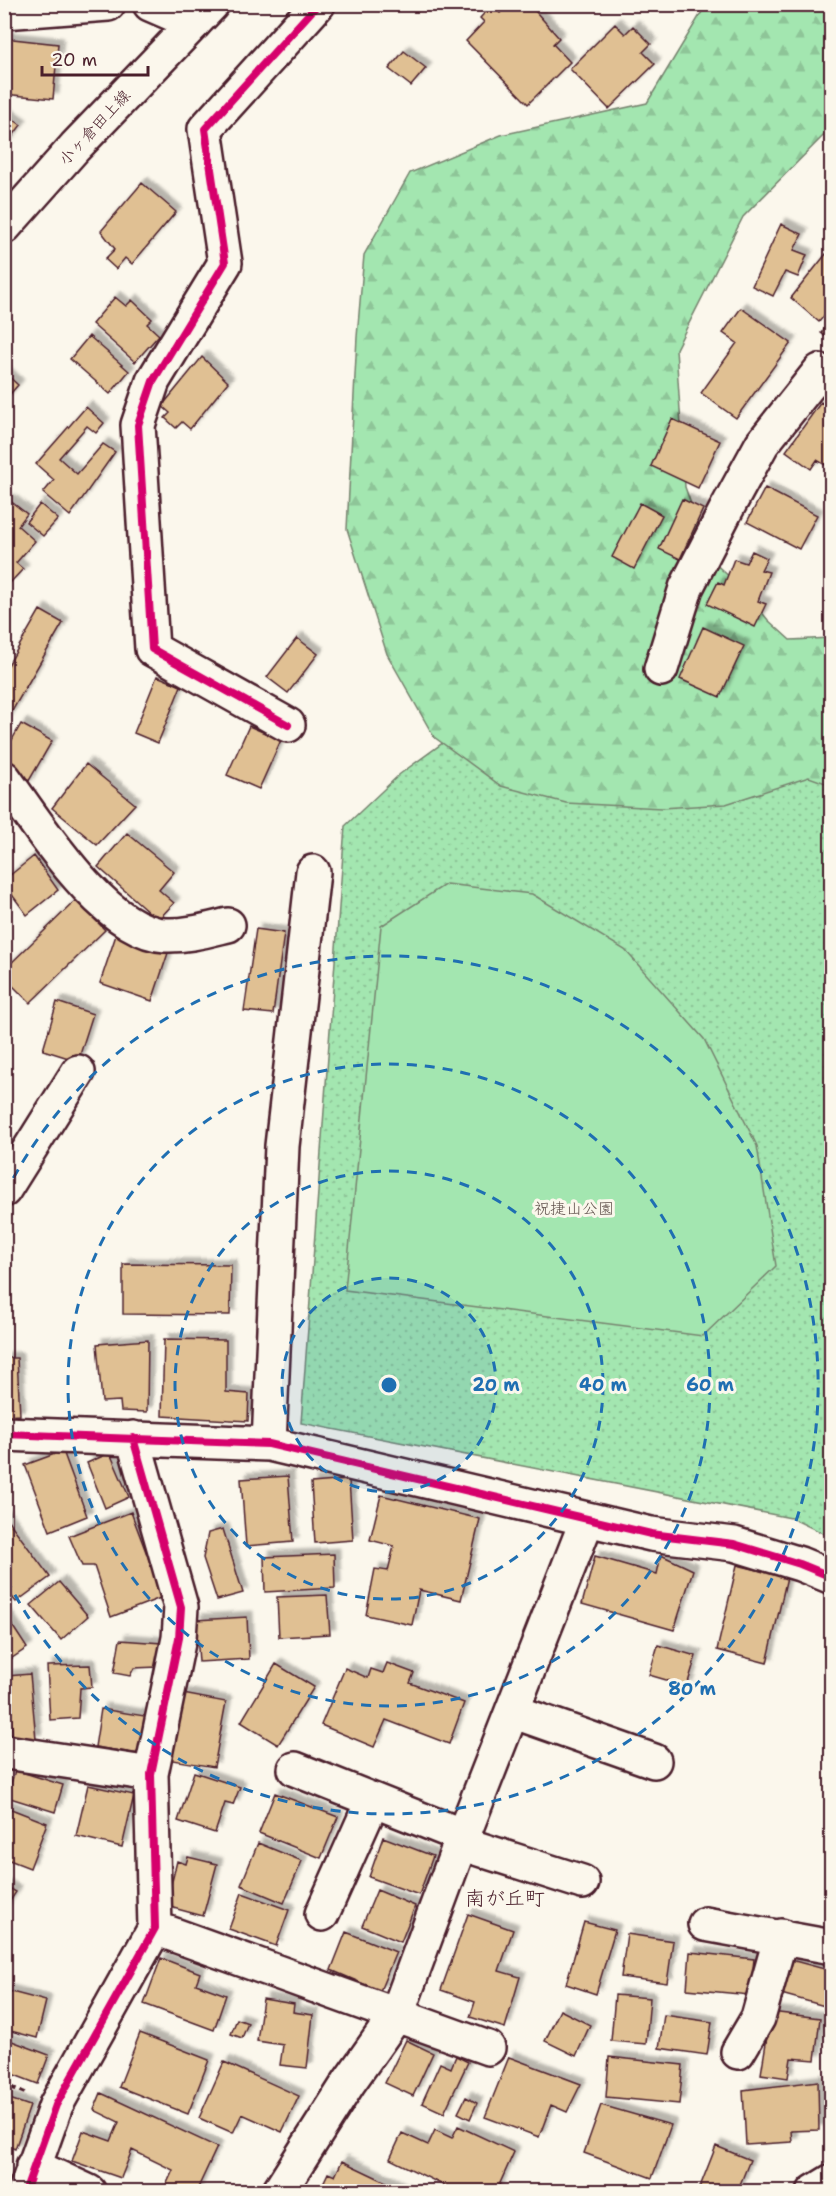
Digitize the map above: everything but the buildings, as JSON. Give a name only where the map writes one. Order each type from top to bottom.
[{"type":"street","points":[[4,12],[108,4]]},
{"type":"street","points":[[150,4],[203,14]]},
{"type":"street","points":[[288,725],[152,649],[138,424],[153,381],[225,263],[205,129],[318,4]]},
{"type":"street","name":"小ヶ倉田上線","points":[[4,227],[75,147],[203,14]]},
{"type":"street","points":[[661,669],[686,588],[762,444],[820,371],[831,381]]},
{"type":"street","points":[[4,778],[83,884],[109,908],[141,930],[163,935],[184,935],[228,925]]},
{"type":"street","points":[[269,1444],[282,1146],[313,872]]},
{"type":"street","points":[[4,1190],[78,1072]]},
{"type":"street","points":[[4,1434],[269,1444],[651,1534],[734,1544],[800,1564],[831,1577]]},
{"type":"street","points":[[89,2192],[29,2179],[56,2105],[155,1928],[151,1774],[179,1638],[181,1607],[133,1438]]},
{"type":"street","points":[[279,2192],[349,2082],[397,2014],[462,1839],[587,1520]]},
{"type":"street","points":[[512,1711],[654,1761]]},
{"type":"street","points":[[5,1750],[151,1774]]},
{"type":"street","points":[[295,1769],[462,1839],[582,1882]]},
{"type":"street","points":[[322,1914],[373,1800]]},
{"type":"street","points":[[705,1924],[781,1936],[831,1947]]},
{"type":"street","points":[[155,1928],[488,2048]]},
{"type":"street","points":[[738,2052],[758,2018],[781,1936]]},
{"type":"street","points":[[814,2192],[831,2181]]},
{"type":"green space","points":[[706,5],[831,5],[831,128],[743,217],[676,349],[685,487],[711,560],[744,590],[768,620],[790,640],[831,638],[831,785],[809,777],[726,804],[662,808],[566,803],[501,786],[434,737],[387,654],[347,529],[357,337],[364,255],[410,173],[501,135],[647,103]]},
{"type":"green space","name":"祝捷山公園","points":[[528,681],[831,746],[831,1537],[791,1518],[301,1423],[345,826],[400,774]]},
{"type":"green space","points":[[446,884],[532,894],[625,950],[704,1039],[757,1146],[776,1266],[703,1336],[345,1290],[381,926]]},
{"type":"cycle path","points":[[288,725],[152,649],[138,425],[153,381],[225,263],[205,129],[318,4]]},
{"type":"cycle path","points":[[4,1434],[269,1444],[651,1534],[734,1544],[800,1564],[832,1577]]},
{"type":"cycle path","points":[[25,2192],[56,2105],[155,1928],[151,1774],[179,1638],[181,1607],[133,1438]]},
{"type":"district","name":"南が丘町","points":[[505,1898]]}]
